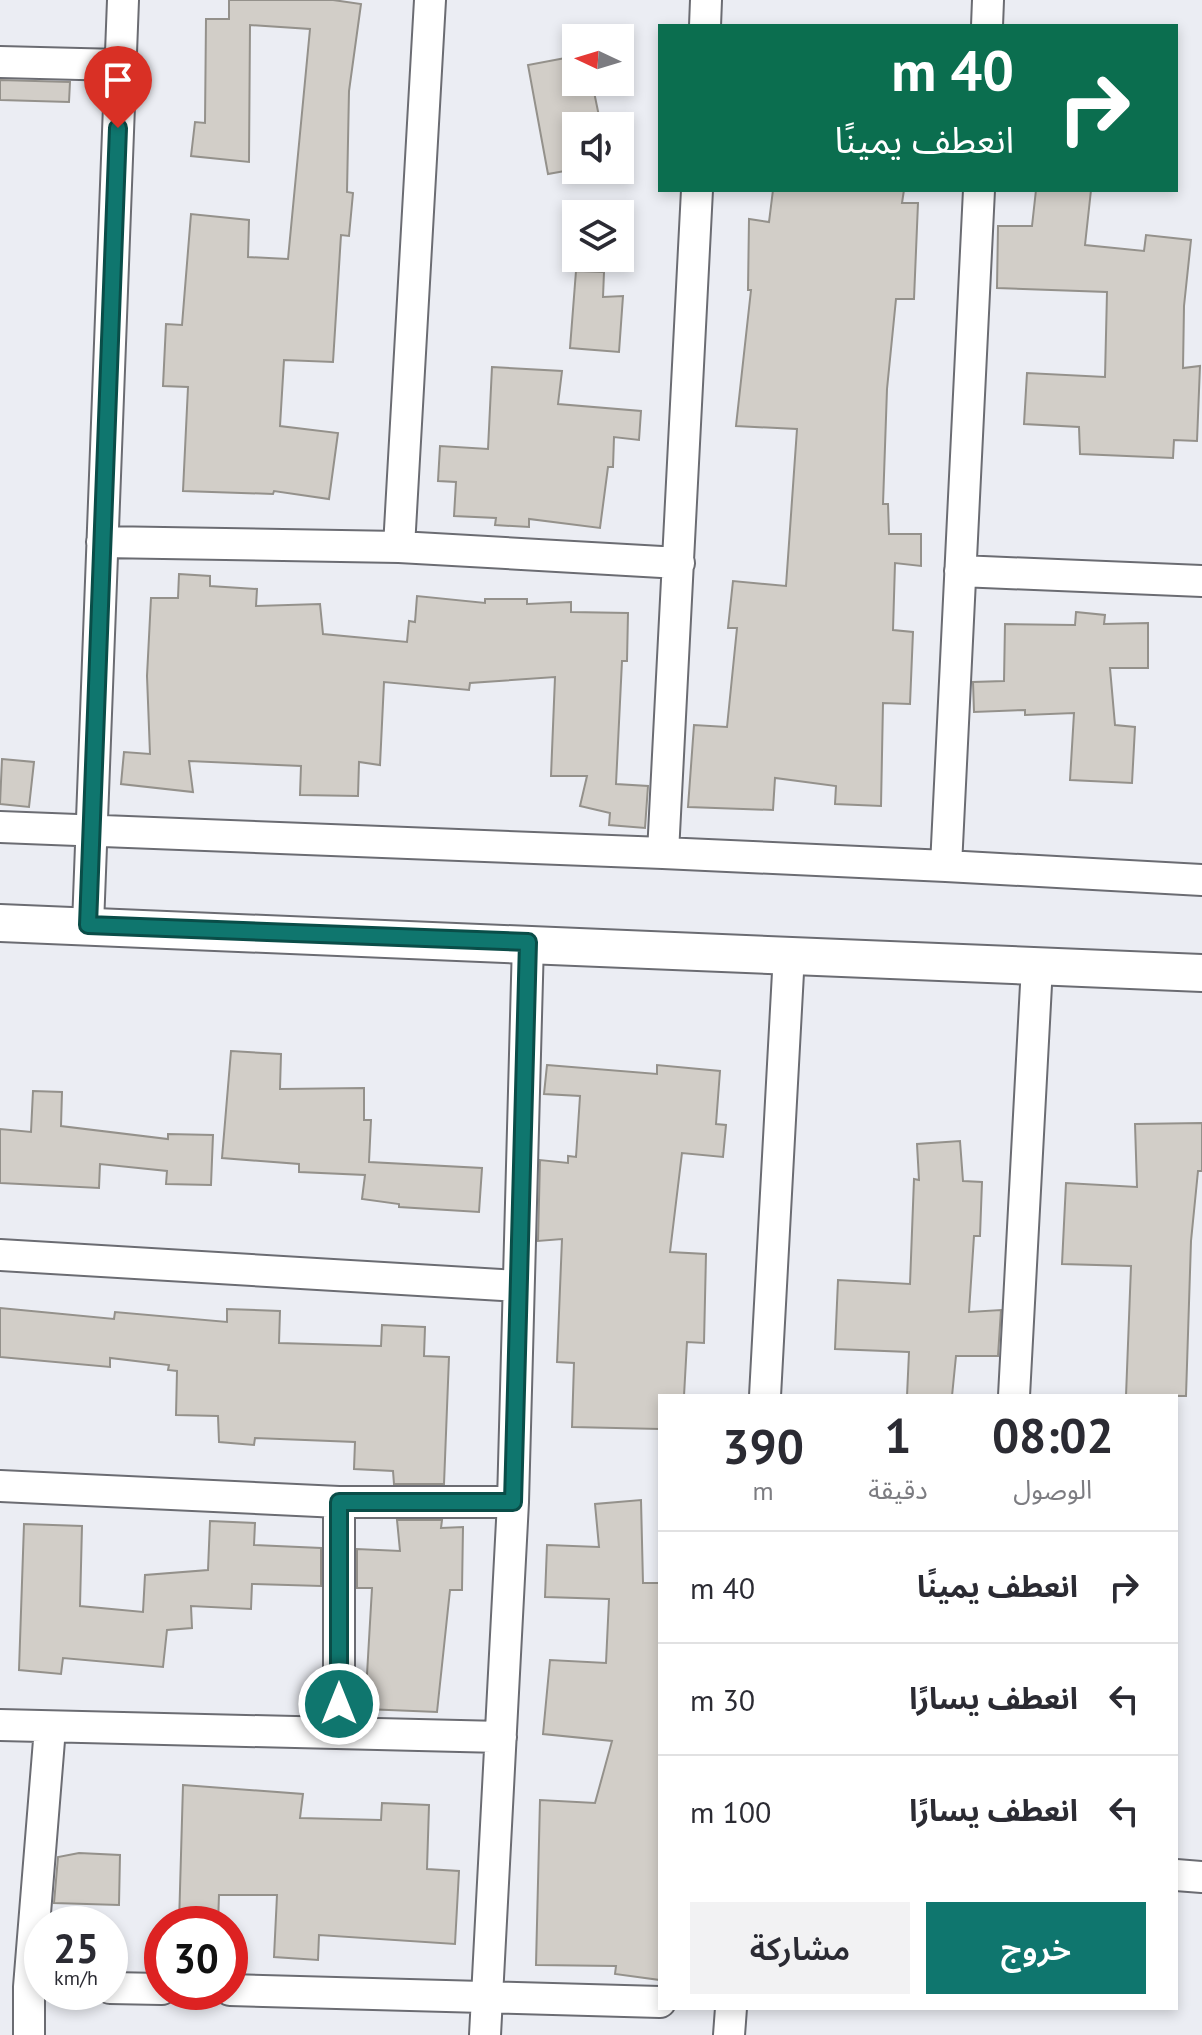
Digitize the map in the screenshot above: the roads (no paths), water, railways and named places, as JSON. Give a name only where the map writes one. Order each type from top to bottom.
[{"type":"street","points":[[88,925],[123,0]]},
{"type":"street","points":[[399,547],[430,0]]},
{"type":"street","points":[[705,24],[706,0]]},
{"type":"street","points":[[987,24],[988,0]]},
{"type":"street","points":[[0,62],[120,65]]},
{"type":"street","points":[[663,853],[697,192]]},
{"type":"street","points":[[946,866],[979,192]]},
{"type":"street","points":[[102,542],[399,547],[679,563]]},
{"type":"street","points":[[960,571],[1202,581]]},
{"type":"street","points":[[0,827],[663,853],[1202,880]]},
{"type":"street","points":[[0,923],[528,942],[1202,973]]},
{"type":"street","points":[[485,2035],[513,1502],[528,942]]},
{"type":"street","points":[[765,1394],[789,954]]},
{"type":"street","points":[[1014,1394],[1037,966]]},
{"type":"street","points":[[0,1255],[518,1286]]},
{"type":"street","points":[[0,1486],[339,1502],[513,1502]]},
{"type":"street","points":[[339,1502],[339,1733]]},
{"type":"street","points":[[0,1725],[501,1737]]},
{"type":"street","points":[[40,1906],[50,1728]]},
{"type":"street","points":[[1178,1875],[1202,1877]]},
{"type":"street","points":[[248,1990],[658,2002]]},
{"type":"street","points":[[29,2035],[33,2010]]},
{"type":"street","points":[[729,2035],[731,2010]]}]
